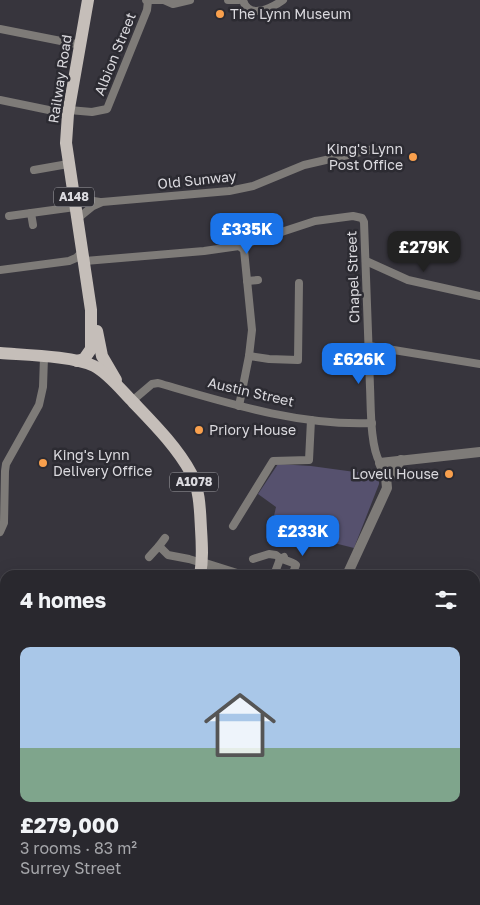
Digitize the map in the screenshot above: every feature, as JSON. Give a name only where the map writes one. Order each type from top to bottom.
[{"type":"main road","name":"Railway Road","points":[[83,257],[66,143],[68,112],[88,0]]},
{"type":"main road","name":"A148","points":[[77,361],[84,360],[91,349],[91,310],[83,257]]},
{"type":"main road","points":[[91,310],[102,356],[122,391]]},
{"type":"main road","points":[[0,353],[77,361]]},
{"type":"main road","name":"A1078","points":[[77,361],[98,369],[122,391],[171,445],[191,474],[197,490],[200,508],[201,569]]},
{"type":"street","points":[[147,0],[164,0],[173,4],[189,0]]},
{"type":"street","name":"Albion Street","points":[[0,100],[68,112],[92,112],[107,108],[147,10],[147,0]]},
{"type":"street","points":[[228,0],[241,0],[246,7],[259,11],[265,10],[283,0]]},
{"type":"street","points":[[0,29],[81,45]]},
{"type":"street","name":"Old Sunway","points":[[73,193],[87,200],[102,202],[229,191],[253,186],[304,165],[378,148]]},
{"type":"street","points":[[34,170],[68,164]]},
{"type":"street","name":"Old Sunway","points":[[76,213],[102,202]]},
{"type":"street","points":[[31,213],[33,225]]},
{"type":"street","points":[[9,216],[31,213],[76,213]]},
{"type":"street","name":"Chapel Street","points":[[239,246],[315,221],[352,216],[360,217],[363,220],[372,423],[376,457],[380,463]]},
{"type":"street","points":[[0,270],[69,261],[83,257],[204,251],[239,246],[244,250],[252,330],[250,356],[239,406]]},
{"type":"street","points":[[366,261],[408,280],[480,296]]},
{"type":"street","points":[[247,281],[258,280]]},
{"type":"street","points":[[250,356],[298,360],[300,283]]},
{"type":"street","points":[[369,346],[480,364]]},
{"type":"street","points":[[0,532],[4,523],[6,464],[39,405],[43,387],[44,357]]},
{"type":"street","name":"Austin Street","points":[[132,401],[152,384],[158,383],[239,406],[311,420],[372,423]]},
{"type":"street","points":[[234,526],[273,461],[309,460],[311,420]]},
{"type":"street","points":[[349,570],[387,488],[386,477],[380,463],[480,452]]},
{"type":"street","points":[[386,477],[391,475],[401,460]]},
{"type":"street","points":[[150,557],[166,538]]},
{"type":"street","points":[[159,546],[168,555],[189,559],[201,569]]},
{"type":"street","points":[[252,559],[268,554],[276,555],[296,565],[294,570]]},
{"type":"street","points":[[276,570],[282,558]]},
{"type":"shaded area","points":[[278,464],[355,472],[376,471],[379,484],[354,548],[271,529],[276,507],[258,494]]},
{"type":"place","name":"The Lynn Museum","points":[[220,14]]},
{"type":"place","name":"King's Lynn Post Office","points":[[413,157]]},
{"type":"place","name":"Priory House","points":[[199,430]]},
{"type":"place","name":"King's Lynn Delivery Office","points":[[43,463]]},
{"type":"place","name":"Lovell House","points":[[449,474]]}]
